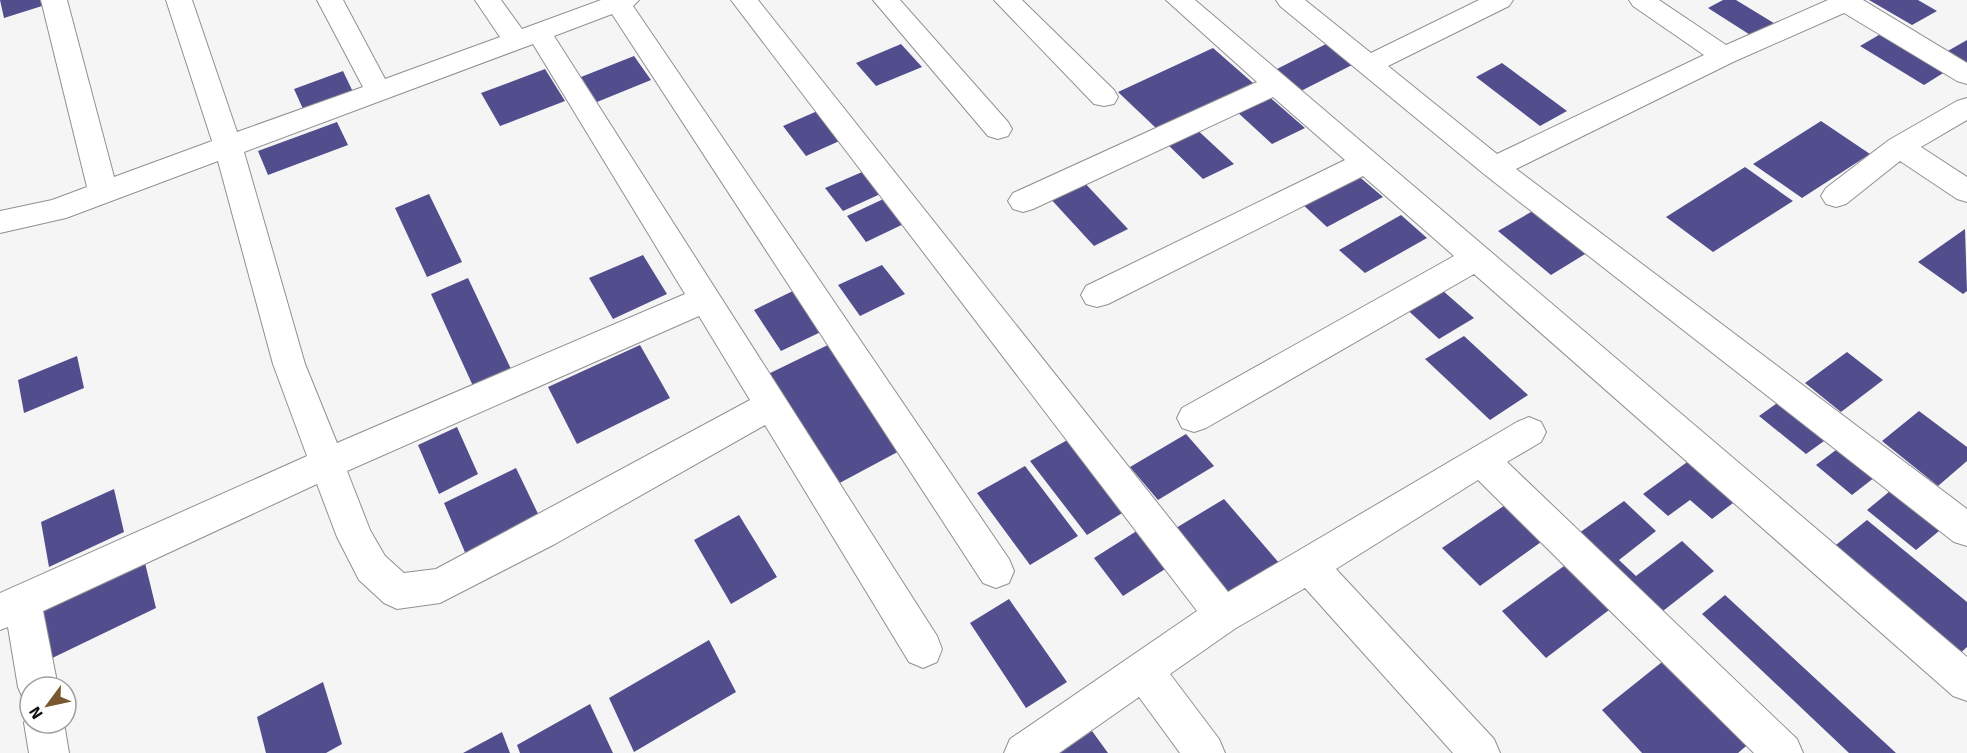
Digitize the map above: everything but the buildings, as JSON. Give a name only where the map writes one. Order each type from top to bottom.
[{"type":"street","points":[[54,0],[103,193]]},
{"type":"street","points":[[179,0],[228,146],[289,364],[355,537],[372,568],[397,591],[440,586],[771,405]]},
{"type":"street","points":[[330,0],[379,92]]},
{"type":"street","points":[[488,0],[528,36],[705,299],[923,649]]},
{"type":"street","points":[[744,0],[1223,615]]},
{"type":"street","points":[[886,0],[998,129]]},
{"type":"street","points":[[1007,0],[1104,97]]},
{"type":"street","points":[[1179,0],[1967,682]]},
{"type":"street","points":[[1289,0],[1494,167],[1967,530]]},
{"type":"street","points":[[1368,65],[1500,0]]},
{"type":"street","points":[[1642,0],[1725,56]]},
{"type":"street","points":[[0,222],[56,210],[620,1],[996,571]]},
{"type":"street","points":[[1494,167],[1725,56],[1846,1],[1967,75]]},
{"type":"street","points":[[1023,201],[1277,84]]},
{"type":"street","points":[[1836,196],[1899,147],[1967,108]]},
{"type":"street","points":[[1899,147],[1967,191]]},
{"type":"street","points":[[1097,295],[1367,162]]},
{"type":"street","points":[[1194,418],[1478,257]]},
{"type":"street","points":[[34,675],[11,607],[326,464],[705,299]]},
{"type":"street","points":[[1024,753],[1223,615],[1309,566],[1529,432]]},
{"type":"street","points":[[1480,460],[1783,753]]},
{"type":"street","points":[[1309,566],[1480,753]]},
{"type":"street","points":[[1143,670],[1205,753]]},
{"type":"street","points":[[46,735],[50,753]]}]
